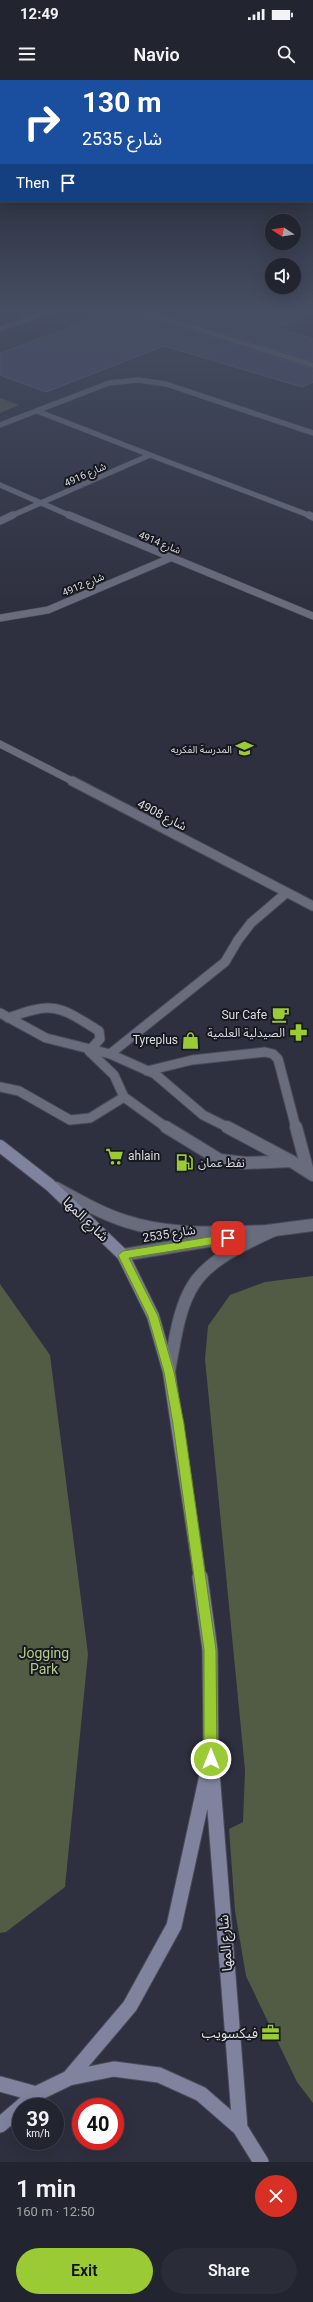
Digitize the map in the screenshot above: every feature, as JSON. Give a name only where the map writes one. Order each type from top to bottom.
[{"type":"street","points":[[0,425],[44,408]]},
{"type":"street","points":[[237,408],[313,434]]},
{"type":"street","points":[[37,411],[313,517]]},
{"type":"street","name":"4916 شارع","points":[[0,521],[150,455]]},
{"type":"street","name":"4914 شارع","points":[[0,485],[41,504],[170,558],[313,616]]},
{"type":"street","name":"4912 شارع","points":[[0,618],[48,610],[170,558]]},
{"type":"street","name":"4908 شارع","points":[[0,744],[313,906]]},
{"type":"street","points":[[110,1054],[225,962],[235,942],[247,926],[286,893]]},
{"type":"street","points":[[4,1015],[39,1006],[55,1005],[99,1031],[100,1039],[89,1051]]},
{"type":"street","points":[[4,1015],[46,1038],[89,1051],[110,1054],[155,1074],[203,1115],[291,1161],[310,1173]]},
{"type":"street","points":[[89,1051],[114,1076],[124,1097],[171,1131],[220,1160],[246,1163],[291,1161]]},
{"type":"street","points":[[147,1071],[192,1060],[265,1052],[273,1054],[278,1059],[310,1173]]},
{"type":"street","points":[[0,1087],[19,1091],[70,1120],[90,1118],[124,1097]]},
{"type":"street","name":"شارع المها","points":[[0,1146],[50,1185],[123,1255],[153,1316],[169,1372],[178,1424],[210,1650],[211,1759],[240,2128]]},
{"type":"street","points":[[50,1185],[108,1215],[125,1222],[156,1229],[182,1232],[273,1231]]},
{"type":"street","name":"2535 شارع","points":[[123,1255],[313,1225]]},
{"type":"street","points":[[169,1372],[177,1323],[188,1291],[201,1272],[225,1254],[273,1231]]},
{"type":"street","name":"شارع المها","points":[[69,2078],[130,2006],[174,1926],[211,1759]]},
{"type":"street","points":[[31,2098],[36,2094],[69,2078],[114,2069],[159,2075],[201,2094],[240,2128],[261,2162]]},
{"type":"street","points":[[0,2084],[36,2094]]},
{"type":"street","points":[[0,2125],[12,2115]]},
{"type":"green space","points":[[0,408],[11,408],[0,413]]},
{"type":"green space","points":[[313,1276],[313,2103],[297,2082],[246,1976],[235,1911],[229,1829],[243,1822],[245,1770],[205,1359],[208,1326],[230,1295],[265,1282]]},
{"type":"green space","name":"Jogging Park","points":[[0,1284],[50,1355],[88,1654],[65,1887],[6,1932],[0,1933]]},
{"type":"place","name":"المدرسة الفكريه","points":[[245,749]]},
{"type":"place","name":"Sur Cafe","points":[[280,1015]]},
{"type":"place","name":"الصيدلية العلمية","points":[[298,1033]]},
{"type":"place","name":"Tyreplus","points":[[191,1040]]},
{"type":"place","name":"ahlain","points":[[115,1156]]},
{"type":"place","name":"نفط عمان","points":[[185,1163]]},
{"type":"place","name":"فيكسويب","points":[[271,2033]]},
{"type":"route","points":[[211,1759],[210,1650],[178,1424],[169,1372],[153,1316],[123,1255],[228,1238]]}]
